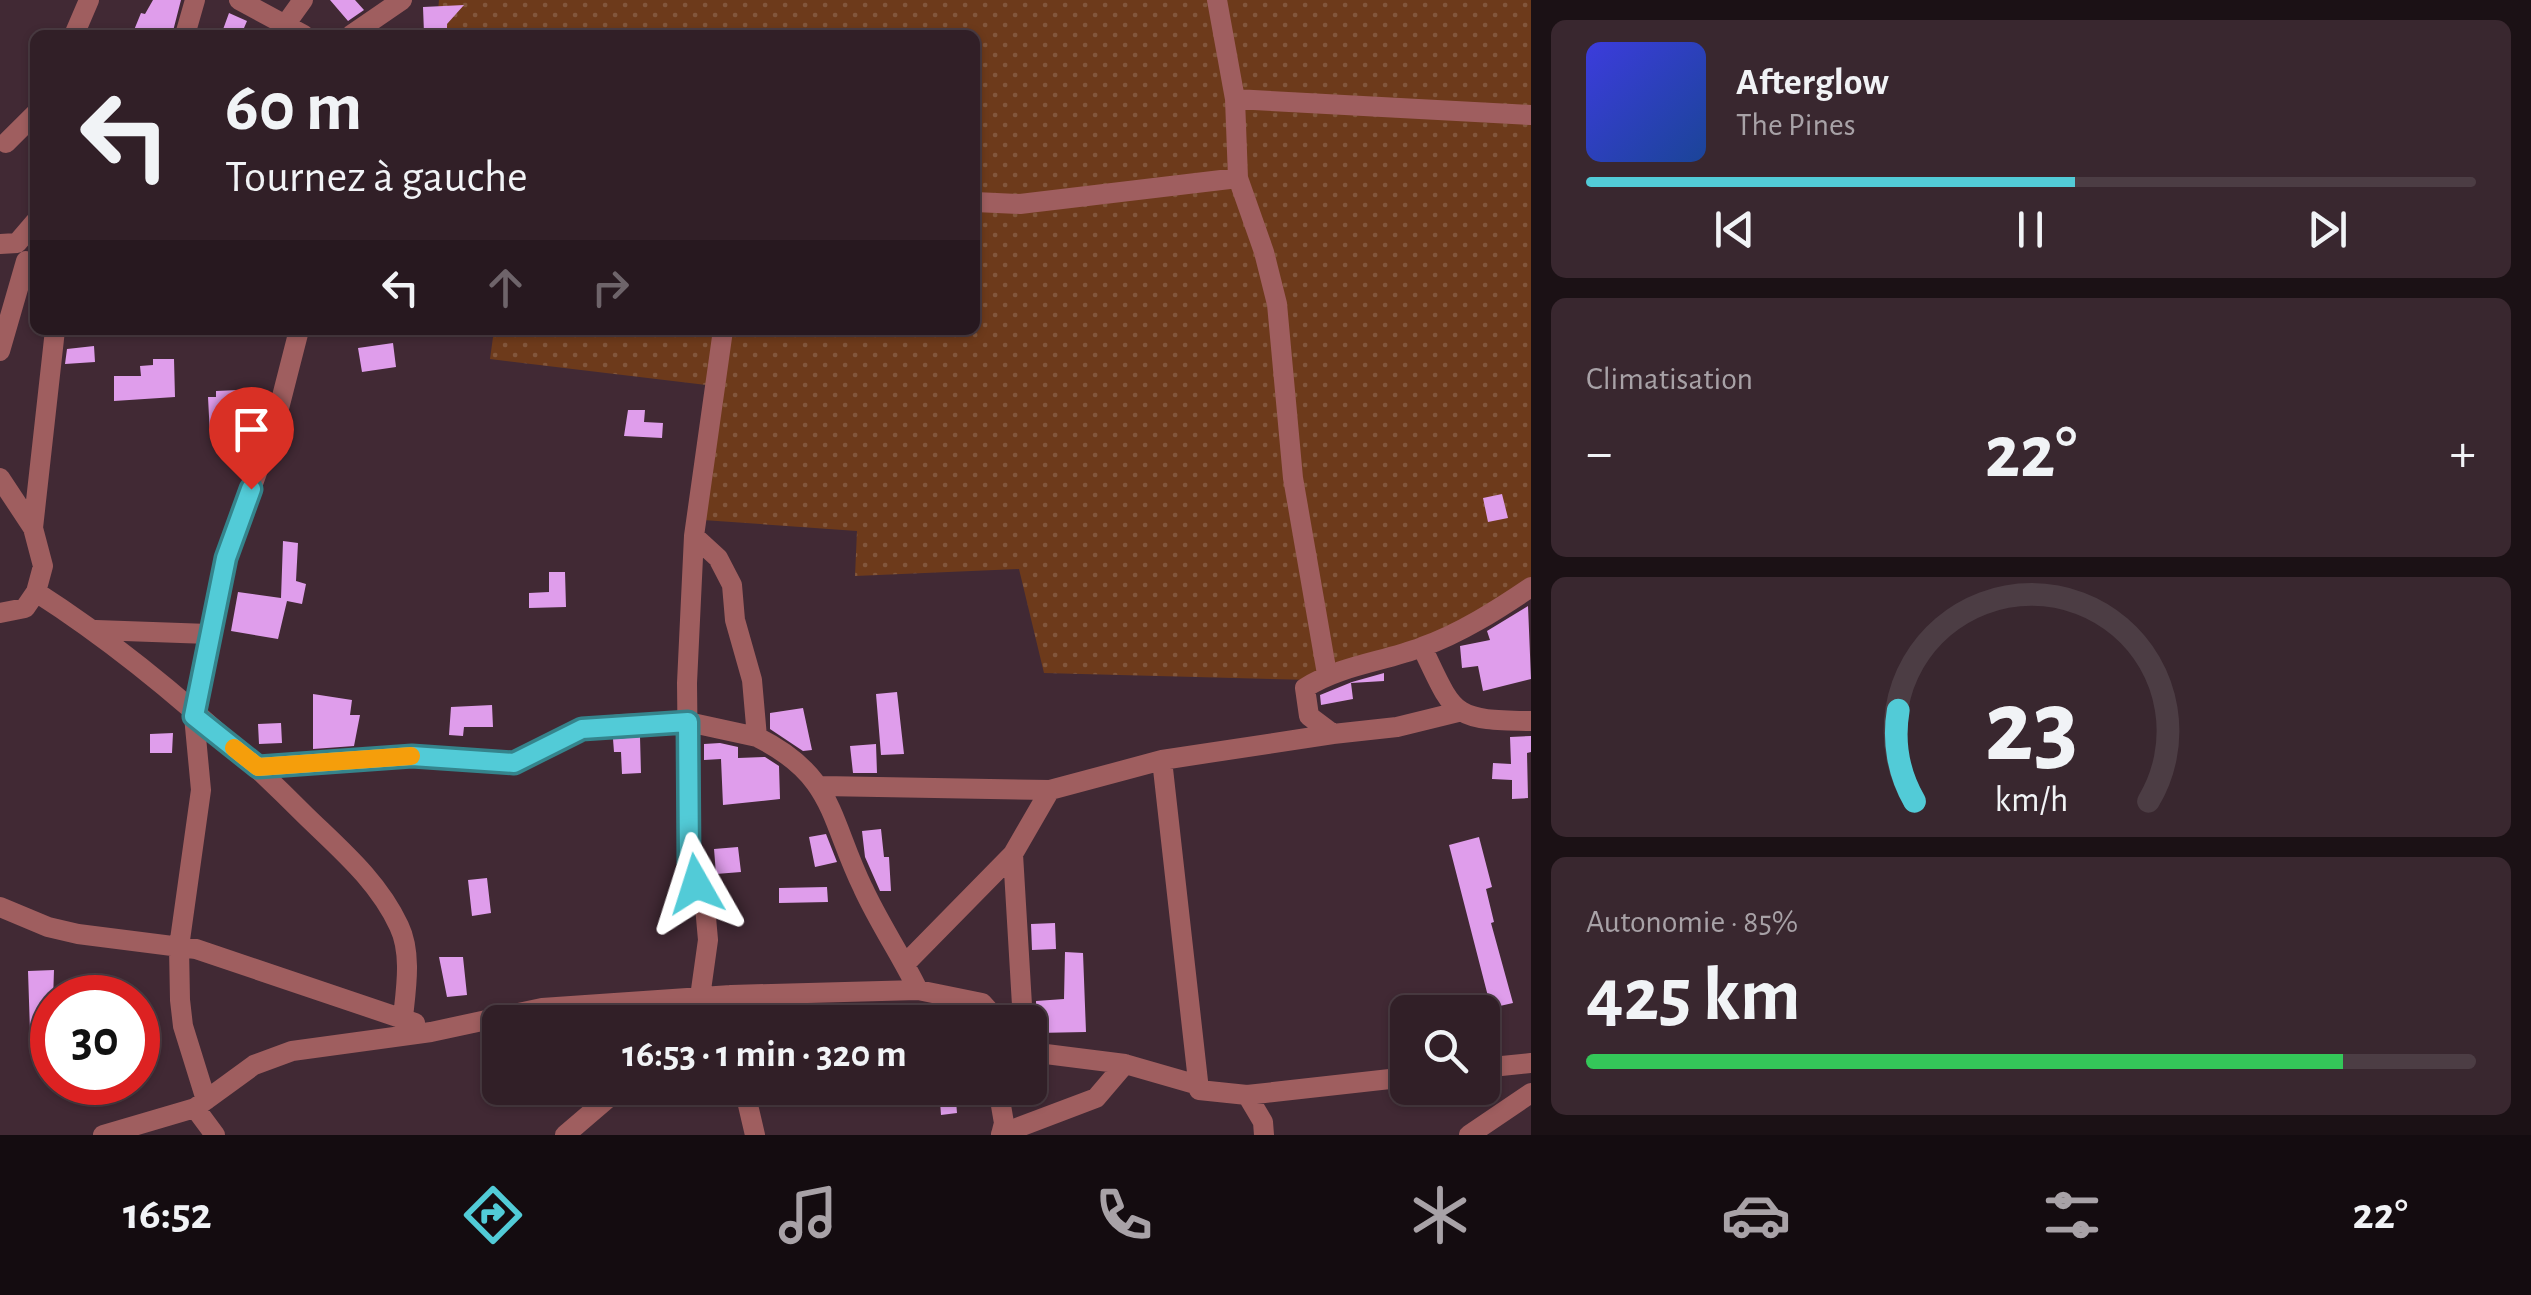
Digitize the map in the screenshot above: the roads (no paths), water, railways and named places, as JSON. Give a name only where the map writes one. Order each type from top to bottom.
[{"type":"street","points":[[76,30],[89,0]]},
{"type":"street","points":[[186,30],[195,0]]},
{"type":"street","points":[[240,0],[295,30],[304,0]]},
{"type":"street","points":[[358,30],[402,0]]},
{"type":"street","points":[[1216,0],[1235,99],[1238,178],[1264,252],[1276,304],[1293,478],[1326,674]]},
{"type":"street","points":[[1235,99],[1531,115]]},
{"type":"street","points":[[3,144],[30,119]]},
{"type":"street","points":[[3,144],[30,140]]},
{"type":"street","points":[[980,202],[1020,204],[1238,178]]},
{"type":"street","points":[[0,350],[15,250],[30,229]]},
{"type":"street","points":[[15,250],[30,274]]},
{"type":"street","points":[[1,617],[25,608],[36,592],[42,566],[33,528],[54,335]]},
{"type":"street","points":[[215,1135],[201,1104],[183,1026],[178,947],[201,790],[194,716],[226,558],[276,420],[298,335]]},
{"type":"street","points":[[693,1005],[700,997],[708,940],[705,906],[689,862],[688,722],[694,536],[721,335]]},
{"type":"street","points":[[0,478],[33,528]]},
{"type":"street","points":[[694,536],[718,558],[732,585],[735,620],[752,680],[758,737]]},
{"type":"street","points":[[1333,734],[1309,716],[1306,688],[1326,674],[1422,647],[1486,617],[1531,587]]},
{"type":"street","points":[[36,592],[96,630],[258,767],[365,873],[402,930],[407,973],[403,1017]]},
{"type":"street","points":[[96,630],[208,634]]},
{"type":"street","points":[[1422,647],[1445,698],[1458,712],[1479,720],[1531,721]]},
{"type":"street","points":[[822,786],[1050,790],[1162,760],[1397,727],[1458,712]]},
{"type":"street","points":[[258,767],[412,756],[514,763],[582,729],[688,722],[758,737],[792,754],[822,786],[863,889],[918,990]]},
{"type":"street","points":[[1162,760],[1199,1090],[1247,1096],[1390,1079]]},
{"type":"street","points":[[906,964],[1013,854],[1050,790]]},
{"type":"street","points":[[1013,854],[1021,1005]]},
{"type":"street","points":[[0,907],[48,927],[178,947],[403,1017],[431,1032]]},
{"type":"street","points":[[103,1135],[201,1104],[254,1064],[292,1051],[431,1032],[542,1008],[731,995],[918,990],[963,1005]]},
{"type":"street","points":[[731,995],[732,1005]]},
{"type":"street","points":[[1047,1054],[1125,1064],[1198,1085]]},
{"type":"street","points":[[1500,1066],[1531,1062]]},
{"type":"street","points":[[1001,1135],[1096,1098],[1125,1064]]},
{"type":"street","points":[[1469,1135],[1531,1092]]},
{"type":"street","points":[[1247,1096],[1263,1122],[1264,1135]]},
{"type":"street","points":[[565,1135],[600,1105]]},
{"type":"street","points":[[746,1105],[749,1126],[755,1135]]},
{"type":"street","points":[[1001,1105],[1004,1123],[1001,1135]]}]
